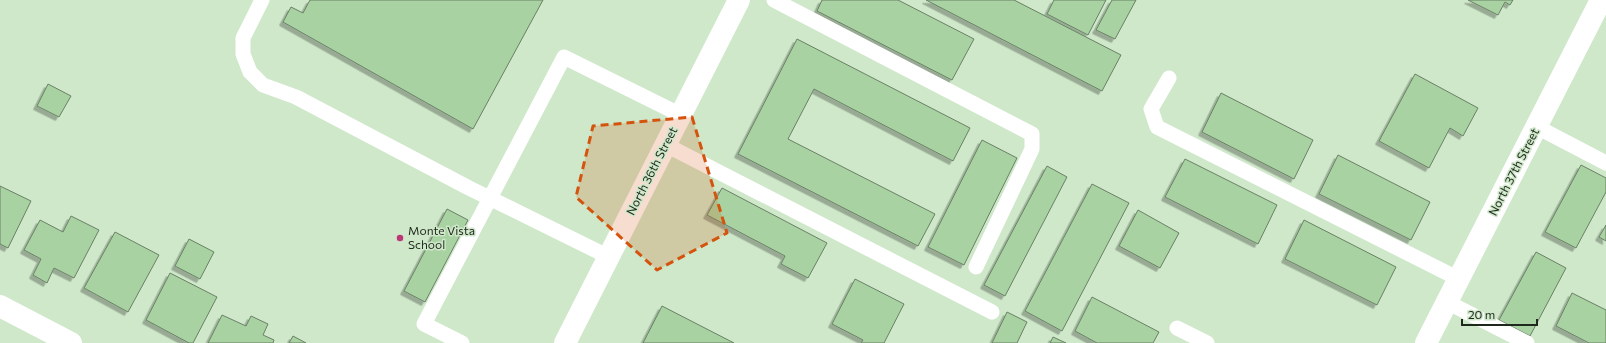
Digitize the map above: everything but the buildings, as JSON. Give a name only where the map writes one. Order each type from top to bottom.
[{"type":"street","name":"North 36th Street","points":[[565,343],[740,0]]},
{"type":"street","name":"North 37th Street","points":[[1426,343],[1601,0]]},
{"type":"street","points":[[0,306],[71,343]]},
{"type":"lane","points":[[262,0],[243,38],[243,54],[250,72],[263,85],[296,97],[490,198],[609,257]]},
{"type":"lane","points":[[774,0],[1032,134],[1032,150],[976,267]]},
{"type":"lane","points":[[462,343],[424,324],[564,57],[681,115]]},
{"type":"lane","points":[[1169,78],[1151,109],[1158,127],[1459,279]]},
{"type":"lane","points":[[1537,127],[1606,162]]},
{"type":"lane","points":[[666,145],[992,312]]},
{"type":"lane","points":[[1447,302],[1526,343]]},
{"type":"lane","points":[[1177,328],[1207,343]]},
{"type":"highlighted area","points":[[692,117],[727,233],[657,270],[576,197],[593,126]]},
{"type":"place","name":"Monte Vista School","points":[[400,238]]}]
